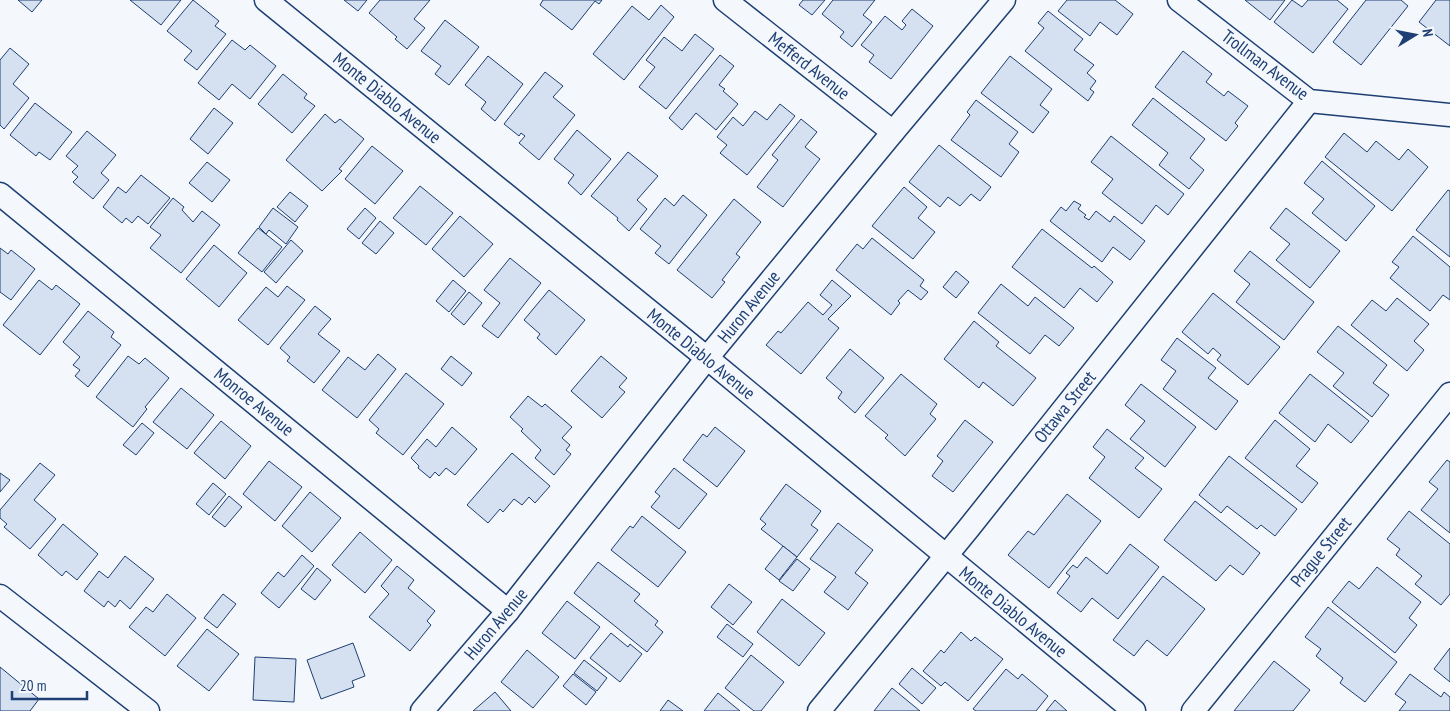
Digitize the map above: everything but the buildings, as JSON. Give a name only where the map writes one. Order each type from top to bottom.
[{"type":"street","name":"Monte Diablo Avenue","points":[[266,0],[707,358],[1134,711]]},
{"type":"street","name":"Mefferd Avenue","points":[[725,0],[893,132]]},
{"type":"street","name":"Huron Avenue","points":[[422,711],[508,611],[707,358],[1004,0]]},
{"type":"street","name":"Trollman Avenue","points":[[1180,0],[1309,101],[1450,115]]},
{"type":"street","name":"Ottawa Street","points":[[819,711],[1309,101]]},
{"type":"street","name":"Monroe Avenue","points":[[0,194],[508,611]]},
{"type":"street","name":"Prague Street","points":[[1193,711],[1450,394]]},
{"type":"street","points":[[0,596],[148,711]]}]
